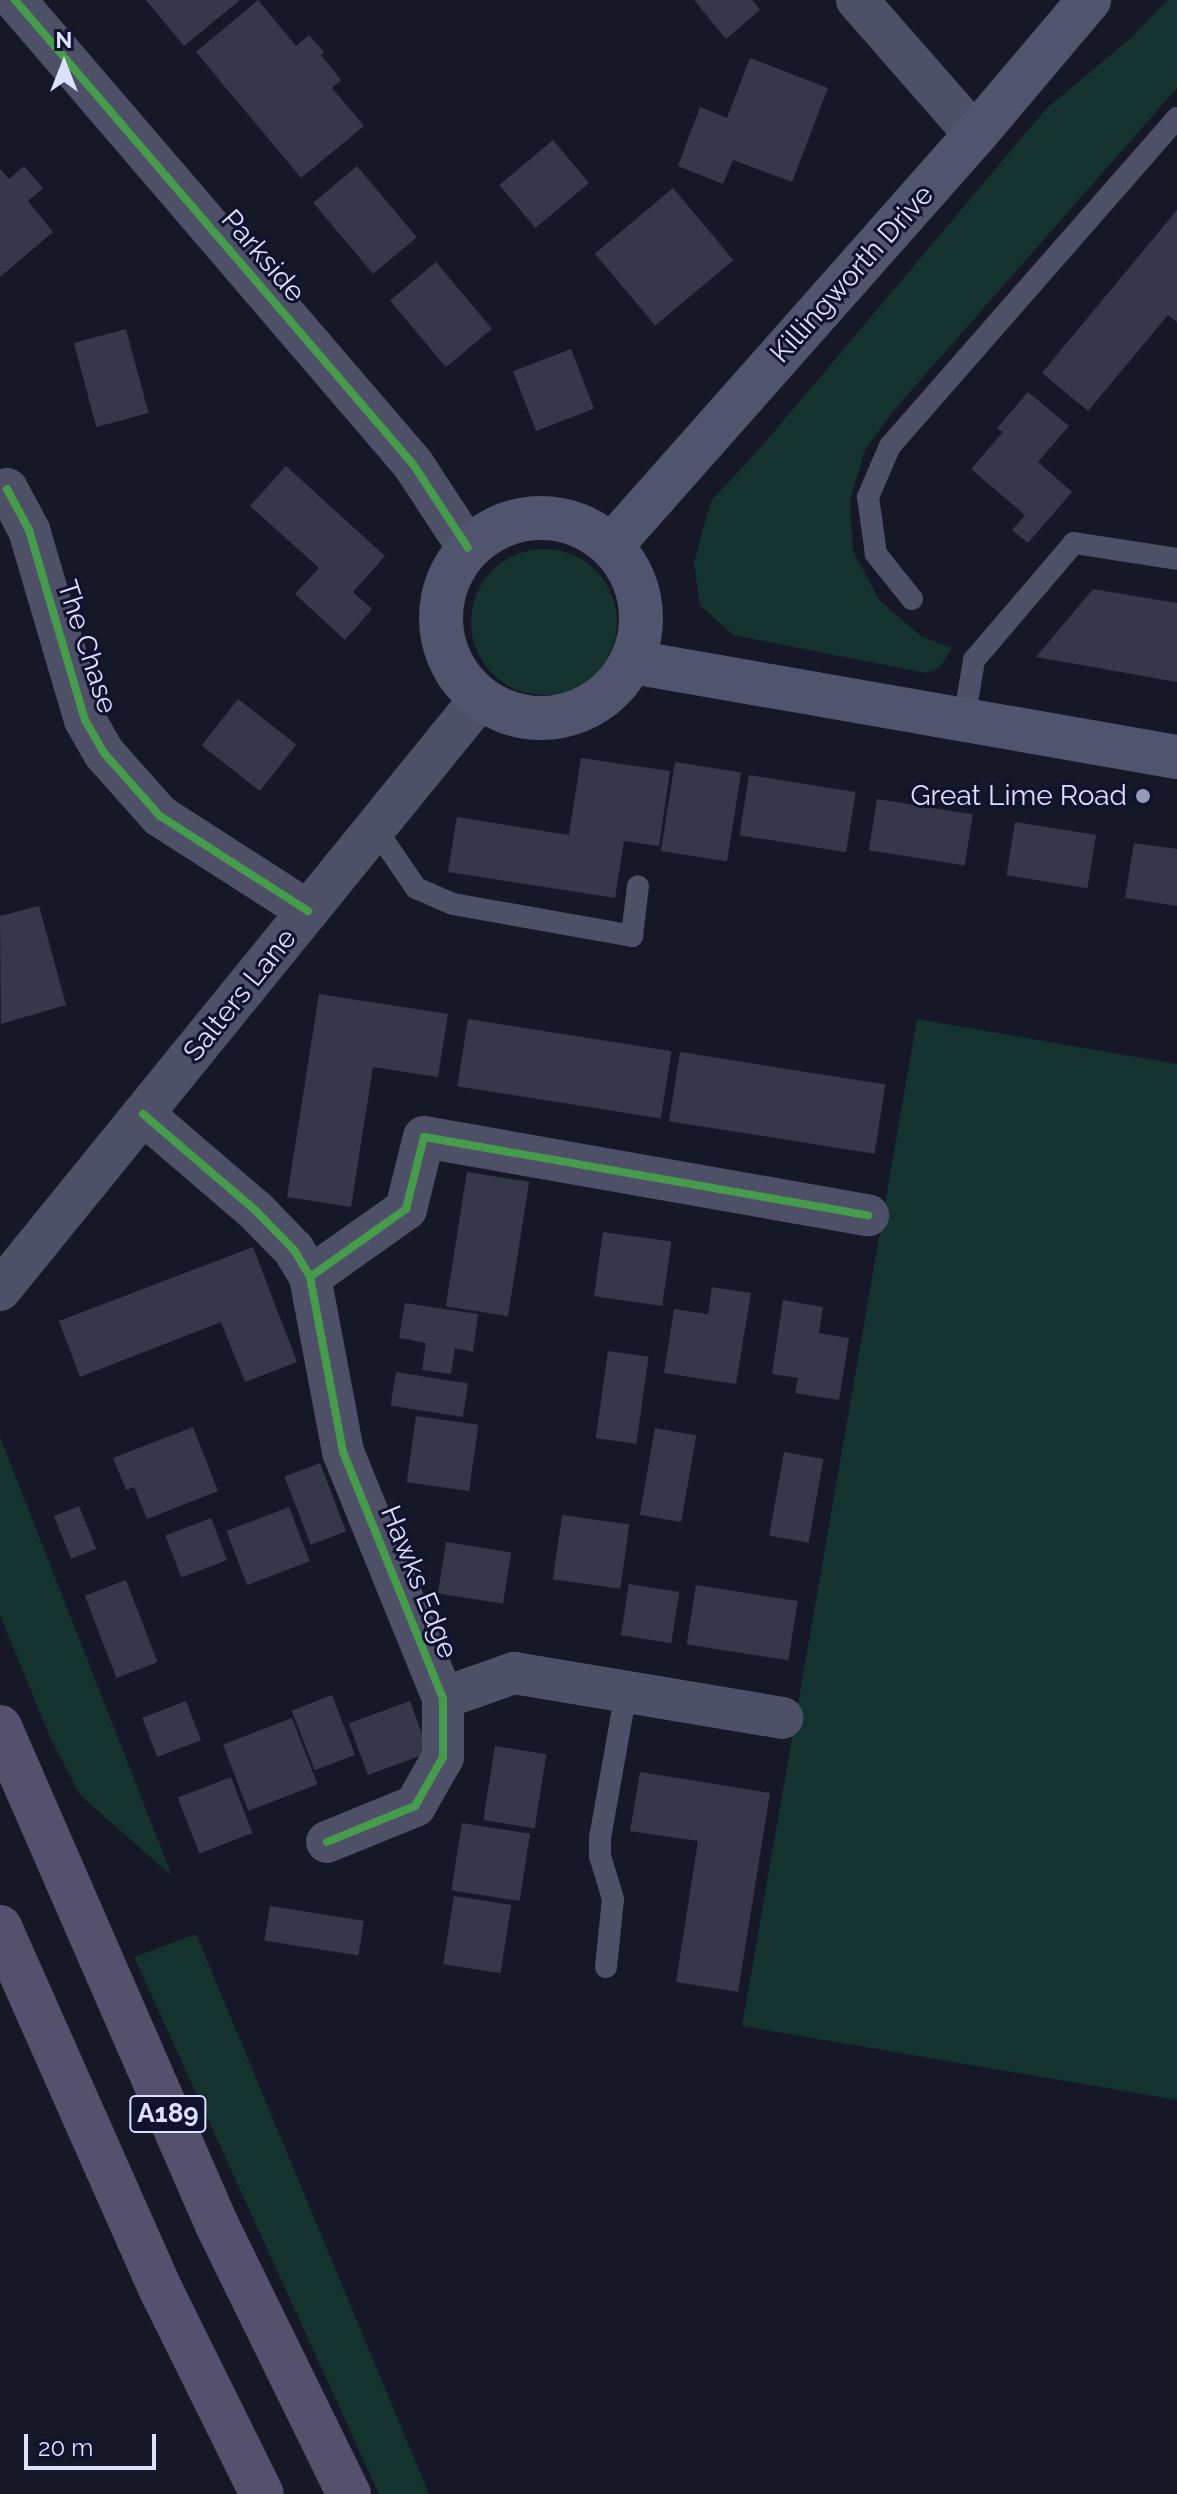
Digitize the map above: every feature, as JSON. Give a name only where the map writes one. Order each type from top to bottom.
[{"type":"main road","name":"Killingworth Drive","points":[[612,545],[975,135],[1089,0]]},
{"type":"main road","points":[[539,517],[574,523],[612,545],[633,574],[642,608],[639,643],[633,662],[612,690],[573,714],[539,719],[504,712],[480,699],[456,673],[440,628],[443,593],[468,548],[497,527],[539,517]]},
{"type":"main road","points":[[633,662],[1177,757]]},
{"type":"main road","name":"A189","points":[[0,1727],[217,2225],[349,2494]]},
{"type":"main road","name":"A189","points":[[0,1927],[162,2292],[262,2494]]},
{"type":"street","name":"Parkside","points":[[15,0],[413,464],[468,548]]},
{"type":"street","points":[[857,0],[975,135]]},
{"type":"street","name":"The Chase","points":[[4,486],[29,530],[85,720],[104,753],[160,816],[308,911]]},
{"type":"street","name":"Salters Lane","points":[[0,1290],[480,699]]},
{"type":"street","name":"Hawks Edge","points":[[143,1114],[256,1211],[294,1250],[310,1277],[343,1452],[443,1698],[443,1757],[415,1806],[327,1842]]},
{"type":"street","points":[[310,1277],[406,1209],[424,1137],[868,1215]]},
{"type":"street","name":"Hawks Edge","points":[[443,1698],[514,1673],[782,1718]]},
{"type":"lane","points":[[912,599],[876,554],[868,497],[890,446],[1177,118]]},
{"type":"lane","points":[[964,720],[974,660],[1074,543],[1177,559]]},
{"type":"lane","points":[[375,828],[416,888],[453,904],[632,936],[638,886]]},
{"type":"lane","points":[[606,1967],[613,1899],[600,1856],[600,1838],[626,1692]]},
{"type":"green space","points":[[1168,0],[1177,0],[1177,88],[894,410],[865,450],[850,500],[853,551],[880,601],[922,637],[952,648],[940,667],[926,673],[733,635],[700,605],[694,562],[711,501],[763,445],[1046,109],[1131,38]]},
{"type":"green space","points":[[544,549],[572,555],[595,571],[611,594],[617,622],[611,650],[595,673],[572,689],[544,695],[516,689],[493,673],[477,650],[471,622],[477,594],[493,571],[516,555]]},
{"type":"green space","points":[[917,1019],[1177,1064],[1177,2100],[742,2026]]},
{"type":"green space","points":[[0,1437],[172,1876],[80,1795],[51,1739],[0,1615]]},
{"type":"green space","points":[[196,1934],[429,2494],[379,2494],[134,1957]]},
{"type":"building","points":[[146,0],[240,0],[184,46]]},
{"type":"building","points":[[258,0],[296,46],[309,35],[324,52],[321,55],[341,80],[332,88],[364,126],[301,178],[196,52]]},
{"type":"building","points":[[694,0],[752,0],[760,10],[726,39]]},
{"type":"building","points":[[750,58],[828,88],[792,182],[733,160],[723,184],[678,166],[700,107],[727,118]]},
{"type":"building","points":[[553,140],[589,183],[535,228],[499,185]]},
{"type":"building","points":[[24,166],[43,188],[28,201],[53,232],[0,277],[0,169],[9,179]]},
{"type":"building","points":[[357,166],[417,237],[373,274],[313,203]]},
{"type":"building","points":[[673,188],[733,260],[655,326],[595,254]]},
{"type":"building","points":[[1177,210],[1177,322],[1168,315],[1088,411],[1042,373]]},
{"type":"building","points":[[436,262],[492,329],[446,367],[390,301]]},
{"type":"building","points":[[126,329],[149,413],[96,427],[74,343]]},
{"type":"building","points":[[571,349],[594,409],[536,431],[513,371]]},
{"type":"building","points":[[1028,392],[1069,426],[1038,462],[1072,492],[1028,543],[1012,530],[1025,515],[971,469],[1003,432],[997,428]]},
{"type":"building","points":[[286,466],[385,556],[353,592],[372,609],[345,640],[295,594],[319,568],[250,506]]},
{"type":"building","points":[[1093,589],[1177,603],[1177,682],[1036,657]]},
{"type":"building","points":[[238,699],[296,745],[260,791],[202,745]]},
{"type":"building","points":[[581,758],[670,771],[659,846],[624,841],[615,898],[448,872],[457,817],[569,835]]},
{"type":"building","points":[[675,762],[741,772],[727,861],[661,851]]},
{"type":"building","points":[[749,775],[856,792],[846,852],[739,835]]},
{"type":"building","points":[[877,799],[973,814],[965,866],[869,850]]},
{"type":"building","points":[[1015,822],[1096,835],[1088,888],[1007,875]]},
{"type":"building","points":[[1134,843],[1177,849],[1177,906],[1125,898]]},
{"type":"building","points":[[39,906],[66,1005],[1,1024],[0,916]]},
{"type":"building","points":[[319,994],[448,1014],[438,1077],[373,1067],[351,1207],[287,1197]]},
{"type":"building","points":[[468,1019],[671,1051],[661,1118],[457,1086]]},
{"type":"building","points":[[680,1052],[885,1085],[874,1154],[669,1121]]},
{"type":"building","points":[[467,1172],[529,1182],[508,1316],[446,1306]]},
{"type":"building","points":[[603,1232],[671,1242],[662,1306],[594,1296]]},
{"type":"building","points":[[253,1247],[297,1362],[245,1382],[221,1322],[80,1377],[59,1321]]},
{"type":"building","points":[[712,1287],[751,1293],[736,1384],[664,1373],[674,1309],[708,1314]]},
{"type":"building","points":[[783,1300],[823,1307],[819,1333],[849,1338],[839,1400],[795,1393],[798,1378],[772,1374]]},
{"type":"building","points":[[405,1303],[478,1314],[473,1352],[455,1348],[451,1374],[422,1370],[426,1343],[399,1338]]},
{"type":"building","points":[[608,1351],[649,1357],[636,1444],[596,1438]]},
{"type":"building","points":[[396,1372],[468,1383],[463,1417],[391,1406]]},
{"type":"building","points":[[416,1416],[478,1425],[469,1491],[407,1482]]},
{"type":"building","points":[[193,1427],[218,1491],[147,1519],[134,1487],[126,1490],[113,1458]]},
{"type":"building","points":[[655,1428],[696,1435],[681,1522],[640,1515]]},
{"type":"building","points":[[784,1452],[823,1459],[809,1543],[769,1536]]},
{"type":"building","points":[[320,1463],[346,1531],[311,1545],[285,1477]]},
{"type":"building","points":[[79,1506],[96,1549],[71,1559],[54,1516]]},
{"type":"building","points":[[289,1507],[310,1561],[247,1585],[226,1531]]},
{"type":"building","points":[[562,1515],[629,1524],[620,1589],[553,1579]]},
{"type":"building","points":[[211,1518],[227,1560],[181,1578],[165,1536]]},
{"type":"building","points":[[446,1542],[511,1552],[503,1604],[438,1593]]},
{"type":"building","points":[[126,1580],[158,1662],[116,1678],[85,1596]]},
{"type":"building","points":[[629,1584],[679,1592],[671,1643],[621,1635]]},
{"type":"building","points":[[696,1585],[798,1601],[788,1660],[687,1644]]},
{"type":"building","points":[[332,1695],[355,1755],[315,1770],[292,1710]]},
{"type":"building","points":[[186,1701],[201,1740],[157,1757],[142,1718]]},
{"type":"building","points":[[410,1701],[429,1753],[368,1775],[349,1723]]},
{"type":"building","points":[[292,1718],[317,1784],[248,1811],[223,1745]]},
{"type":"building","points":[[495,1746],[546,1754],[535,1828],[483,1820]]},
{"type":"building","points":[[640,1772],[770,1793],[738,1992],[676,1982],[698,1841],[630,1831]]},
{"type":"building","points":[[231,1777],[253,1833],[199,1853],[178,1797]]},
{"type":"building","points":[[462,1823],[530,1834],[520,1901],[451,1890]]},
{"type":"building","points":[[454,1896],[511,1905],[500,1973],[443,1964]]},
{"type":"building","points":[[270,1906],[364,1921],[358,1955],[265,1941]]},
{"type":"cycle path","points":[[15,0],[413,464],[468,548]]},
{"type":"cycle path","points":[[7,489],[29,530],[85,720],[104,753],[160,816],[308,911]]},
{"type":"cycle path","points":[[143,1114],[256,1211],[294,1250],[310,1277],[406,1209],[424,1137],[868,1215]]},
{"type":"cycle path","points":[[310,1277],[343,1452],[443,1698],[443,1757],[415,1806],[327,1842]]},
{"type":"place","name":"Great Lime Road","points":[[1143,796]]}]
